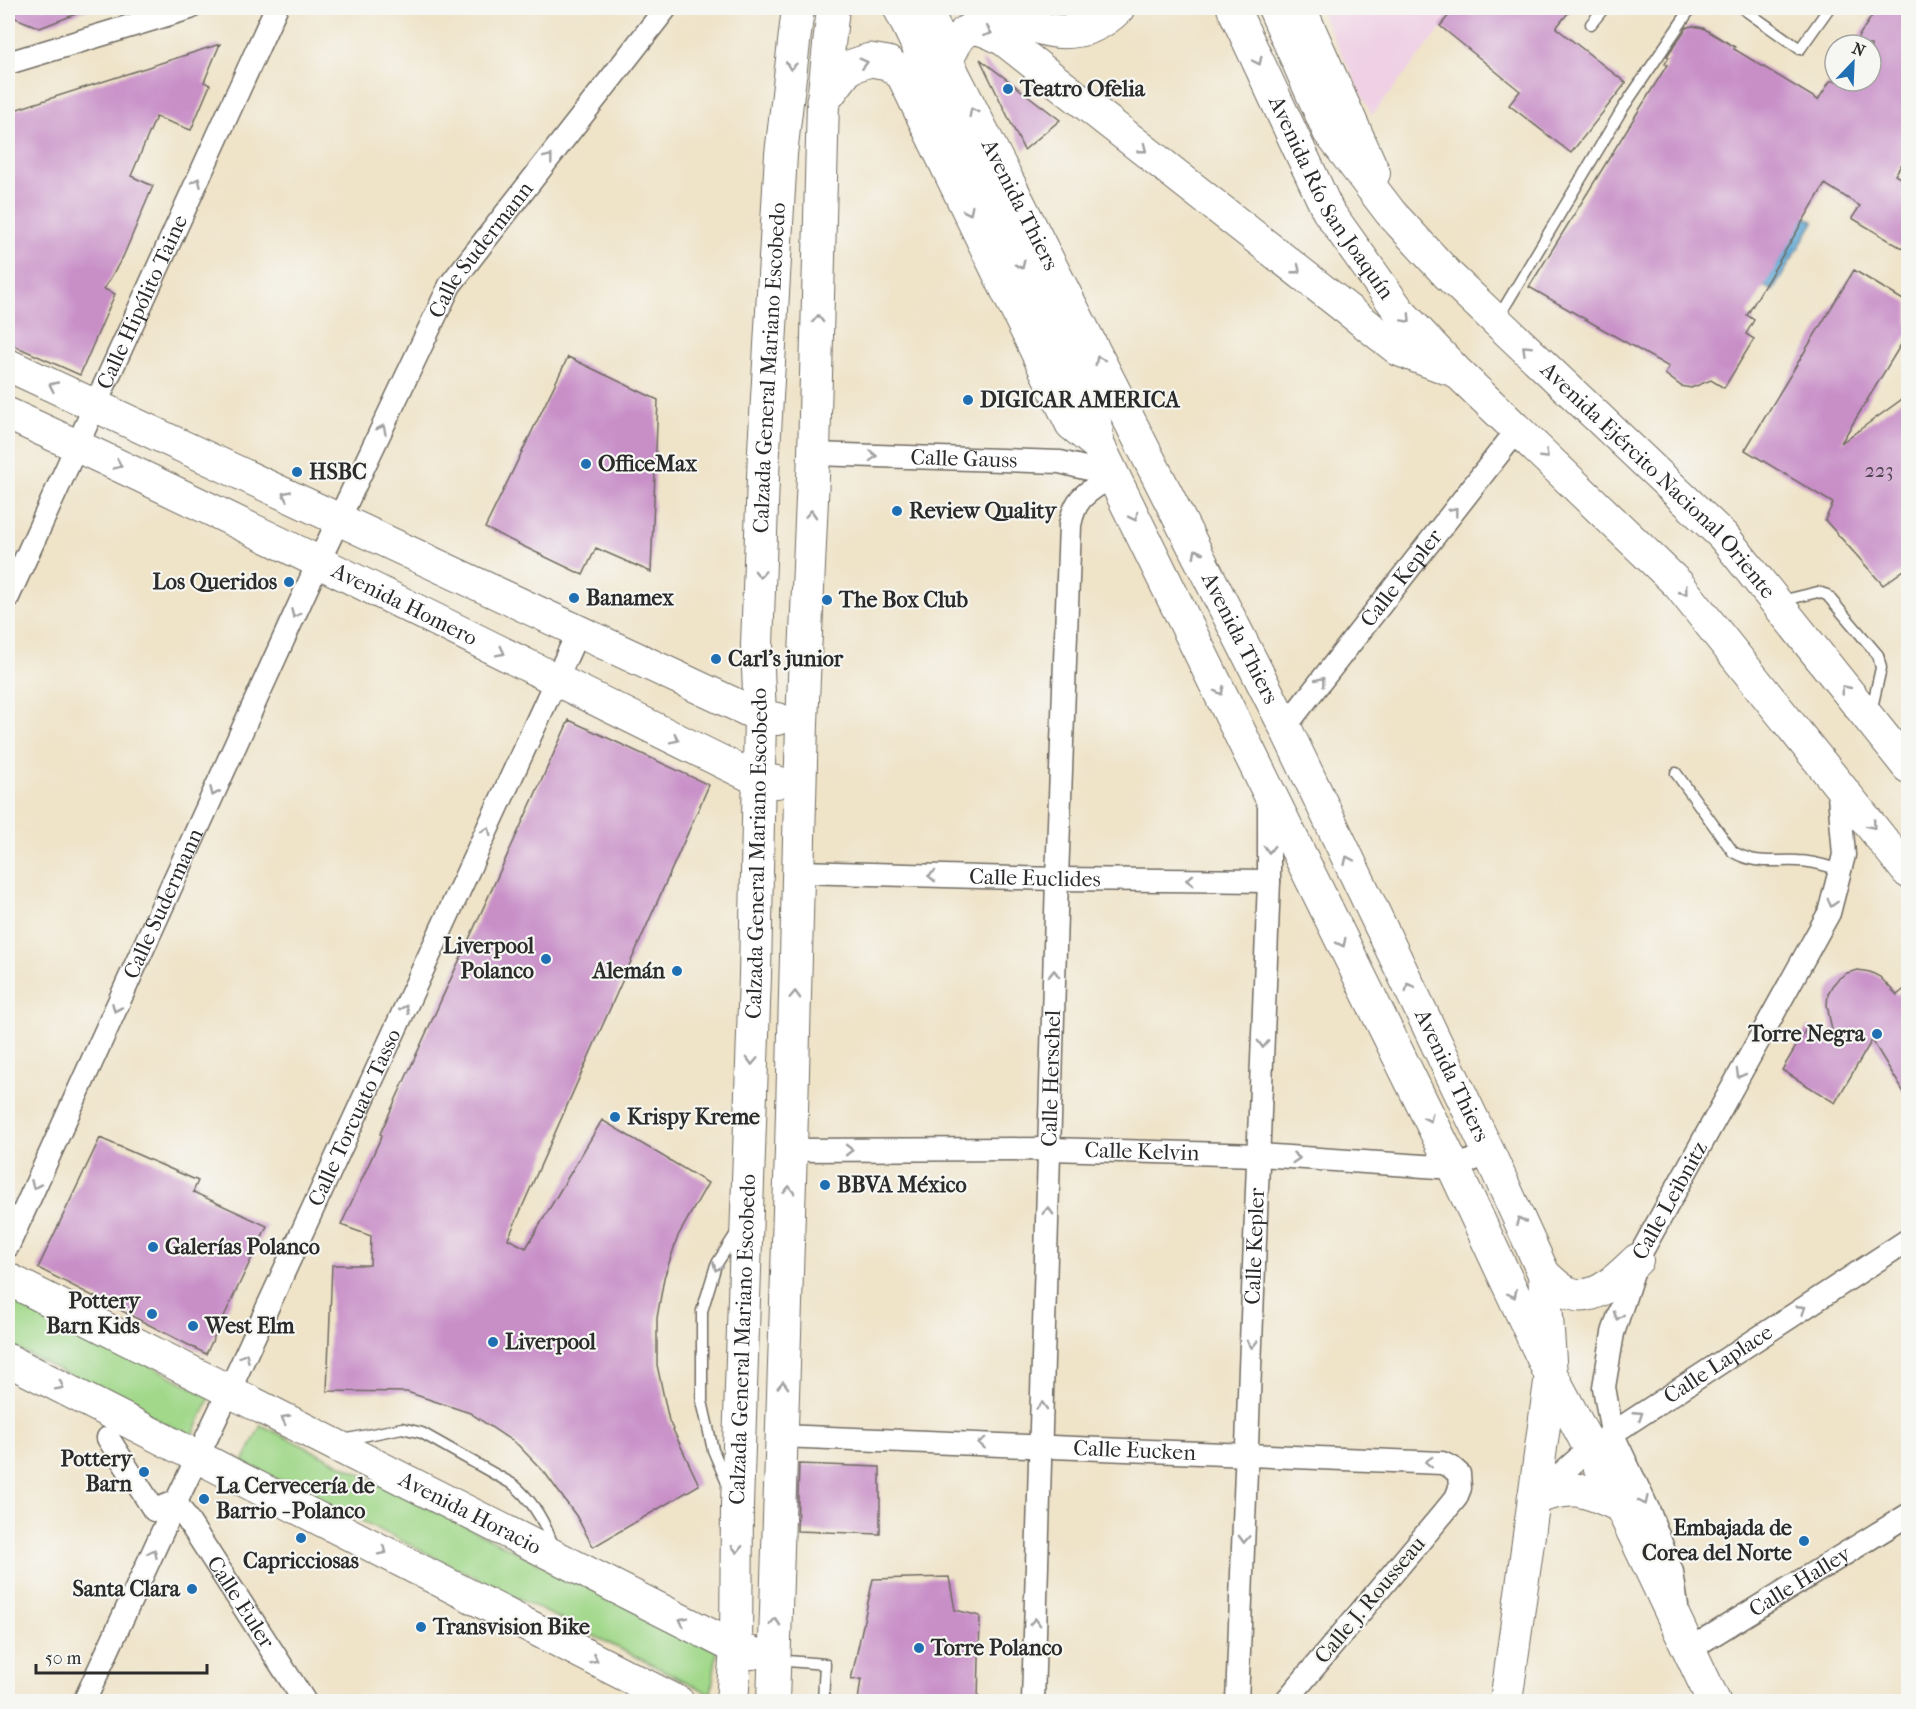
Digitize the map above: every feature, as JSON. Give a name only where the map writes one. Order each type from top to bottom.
[{"type":"main road","name":"Calzada General Mariano Escobedo","points":[[732,1701],[736,1648],[737,1505],[759,780],[760,716],[757,645],[765,438],[781,154],[798,8]]},
{"type":"main road","name":"Calzada General Mariano Escobedo","points":[[773,1701],[802,723],[814,454],[823,101],[833,8]]},
{"type":"main road","points":[[900,8],[1092,412],[1098,446]]},
{"type":"main road","name":"Avenida Thiers","points":[[927,8],[948,60],[1285,727],[1489,1153],[1544,1274]]},
{"type":"main road","points":[[993,8],[1037,28],[1055,32],[1070,32],[1085,30],[1097,24],[1118,8]]},
{"type":"main road","name":"Avenida Río San Joaquín","points":[[1233,8],[1328,212],[1399,311],[1456,371]]},
{"type":"main road","name":"Avenida Río San Joaquín","points":[[1274,8],[1329,132],[1390,212]]},
{"type":"main road","points":[[1300,8],[1356,129],[1390,212]]},
{"type":"main road","points":[[948,60],[955,43],[963,33],[975,28],[988,30],[1004,40],[1399,350],[1456,371],[1678,584],[1908,872]]},
{"type":"main road","points":[[823,101],[849,67],[870,60],[888,63],[903,75],[1072,424],[1098,446]]},
{"type":"main road","name":"Avenida Ejército Nacional Oriente","points":[[1390,212],[1448,275],[1723,536],[1908,767]]},
{"type":"main road","name":"Avenida Homero","points":[[8,365],[760,716],[802,723]]},
{"type":"main road","name":"Avenida Homero","points":[[8,414],[319,561],[759,780],[801,785]]},
{"type":"main road","name":"Avenida Thiers","points":[[1098,446],[1454,1168],[1551,1375],[1601,1440],[1621,1506],[1714,1701]]},
{"type":"main road","points":[[1544,1274],[1565,1291],[1576,1295],[1588,1295],[1610,1286],[1637,1260]]},
{"type":"main road","points":[[1506,1701],[1551,1375],[1544,1274]]},
{"type":"main road","name":"Avenida Horacio","points":[[8,1279],[736,1648],[774,1660]]},
{"type":"main road","points":[[8,1360],[678,1701]]},
{"type":"main road","points":[[1534,1498],[1573,1489],[1587,1491],[1621,1506]]},
{"type":"street","points":[[8,63],[190,8]]},
{"type":"street","name":"Calle Hipólito Taine","points":[[8,597],[276,8]]},
{"type":"street","name":"Calle Sudermann","points":[[8,1246],[319,561],[450,285],[666,8]]},
{"type":"street","name":"Calle Kepler","points":[[1285,727],[1518,429]]},
{"type":"street","name":"Calle Gauss","points":[[814,454],[1060,462],[1113,475]]},
{"type":"street","name":"Calle Herschel","points":[[1033,1701],[1057,879],[1070,525],[1078,500],[1113,475]]},
{"type":"street","name":"Calle Torcuato Tasso","points":[[84,1701],[578,632]]},
{"type":"street","name":"Calle Leibnitz","points":[[1686,1642],[1672,1572],[1648,1509],[1601,1440],[1604,1387],[1613,1333],[1637,1260],[1829,913],[1844,855],[1838,783]]},
{"type":"street","name":"Calle Kepler","points":[[1237,1701],[1269,881],[1269,791]]},
{"type":"street","name":"Calle Euclides","points":[[799,872],[1057,879],[1269,881]]},
{"type":"street","name":"Calle Kelvin","points":[[791,1150],[1050,1149],[1259,1155],[1454,1168],[1489,1153]]},
{"type":"street","name":"Calle Laplace","points":[[1534,1498],[1601,1440],[1908,1240]]},
{"type":"street","name":"Calle Eucken","points":[[781,1436],[1442,1463],[1459,1474],[1460,1488],[1456,1498]]},
{"type":"street","points":[[108,1438],[154,1510],[176,1502]]},
{"type":"street","name":"Calle J. Rousseau","points":[[1285,1701],[1456,1498]]},
{"type":"street","name":"Calle Euler","points":[[176,1502],[305,1701]]},
{"type":"street","name":"Calle Halley","points":[[1686,1642],[1908,1515]]},
{"type":"lane","points":[[1591,24],[1604,8]]},
{"type":"lane","points":[[1496,320],[1623,108],[1691,8]]},
{"type":"lane","points":[[1742,8],[1800,49],[1828,8]]},
{"type":"lane","points":[[1776,602],[1822,592],[1878,655],[1881,668],[1869,719]]},
{"type":"lane","points":[[1677,773],[1733,852],[1755,861],[1800,861],[1840,870]]},
{"type":"lane","points":[[737,1505],[713,1450],[702,1401],[702,1311],[716,1265],[747,1217]]},
{"type":"lane","points":[[331,1443],[402,1428],[422,1432],[514,1485],[526,1496],[546,1526],[557,1558]]},
{"type":"lane","points":[[774,1660],[825,1664],[823,1701]]},
{"type":"shaded area","points":[[1319,8],[1458,8],[1372,115]]},
{"type":"green space","points":[[18,1295],[210,1397],[192,1437],[8,1344],[8,1314]]},
{"type":"green space","points":[[261,1425],[717,1651],[711,1694],[243,1462]]},
{"type":"water","points":[[1780,201],[1814,222],[1773,291],[1736,272]]},
{"type":"building","points":[[8,8],[89,9],[40,28],[8,15]]},
{"type":"building","points":[[1455,8],[1572,8],[1556,28],[1626,83],[1571,153],[1509,105],[1520,91],[1440,26]]},
{"type":"building","points":[[1877,8],[1908,8],[1908,154],[1895,175],[1908,183],[1908,252],[1852,218],[1860,206],[1825,184],[1747,315],[1754,320],[1746,334],[1754,339],[1724,388],[1711,380],[1691,388],[1681,386],[1665,374],[1669,367],[1529,287],[1667,65],[1665,64],[1669,57],[1667,56],[1687,27],[1703,28],[1818,100],[1823,92],[1883,93],[1883,33],[1861,33]]},
{"type":"building","points":[[220,44],[204,82],[210,85],[191,130],[156,117],[131,176],[153,186],[123,257],[104,289],[115,294],[80,375],[8,343],[8,112]]},
{"type":"building","name":"Teatro Ofelia","points":[[980,59],[1060,120],[1024,150]]},
{"type":"building","points":[[1854,270],[1908,303],[1908,333],[1841,443],[1908,395],[1908,567],[1883,585],[1825,520],[1833,503],[1745,450]]},
{"type":"building","name":"OfficeMax","points":[[568,357],[658,400],[651,572],[596,548],[583,575],[485,528]]},
{"type":"building","points":[[569,720],[709,785],[508,1239],[526,1248],[602,1120],[708,1183],[678,1236],[664,1278],[657,1318],[657,1365],[669,1421],[699,1485],[593,1547],[577,1517],[545,1473],[518,1445],[470,1413],[407,1392],[327,1391],[332,1265],[370,1265],[371,1236],[341,1225],[382,1135],[380,1134]]},
{"type":"building","points":[[1858,970],[1880,977],[1897,995],[1908,986],[1908,1099],[1872,1040],[1835,1103],[1782,1070],[1808,1026],[1834,1041],[1827,1005],[1828,994],[1838,979]]},
{"type":"building","name":"Galerías Polanco","points":[[100,1138],[198,1181],[193,1192],[267,1226],[206,1354],[38,1268]]},
{"type":"building","points":[[799,1464],[880,1467],[880,1534],[797,1531]]},
{"type":"building","name":"Torre Polanco","points":[[949,1577],[955,1610],[980,1616],[978,1701],[858,1701],[861,1679],[851,1680],[873,1579]]},
{"type":"place","name":"Teatro Ofelia","points":[[1008,89]]},
{"type":"place","name":"DIGICAR AMERICA","points":[[968,400]]},
{"type":"place","name":"OfficeMax","points":[[586,464]]},
{"type":"place","name":"HSBC","points":[[297,472]]},
{"type":"place","name":"Review Quality","points":[[897,511]]},
{"type":"place","name":"Los Queridos","points":[[289,582]]},
{"type":"place","name":"Banamex","points":[[574,598]]},
{"type":"place","name":"The Box Club","points":[[827,600]]},
{"type":"place","name":"Carl's junior","points":[[716,659]]},
{"type":"place","name":"Liverpool Polanco","points":[[546,959]]},
{"type":"place","name":"Alemán","points":[[677,971]]},
{"type":"place","name":"Torre Negra","points":[[1877,1034]]},
{"type":"place","name":"Krispy Kreme","points":[[615,1117]]},
{"type":"place","name":"BBVA México","points":[[825,1185]]},
{"type":"place","name":"Galerías Polanco","points":[[153,1247]]},
{"type":"place","name":"Pottery Barn Kids","points":[[152,1314]]},
{"type":"place","name":"West Elm","points":[[193,1326]]},
{"type":"place","name":"Liverpool","points":[[493,1342]]},
{"type":"place","name":"Pottery Barn","points":[[144,1472]]},
{"type":"place","name":"La Cervecería de Barrio - Polanco","points":[[204,1499]]},
{"type":"place","name":"Capricciosas","points":[[301,1538]]},
{"type":"place","name":"Embajada de Corea del Norte","points":[[1804,1541]]},
{"type":"place","name":"Santa Clara","points":[[192,1589]]},
{"type":"place","name":"Transvision Bike","points":[[421,1627]]},
{"type":"place","name":"Torre Polanco","points":[[919,1648]]}]
